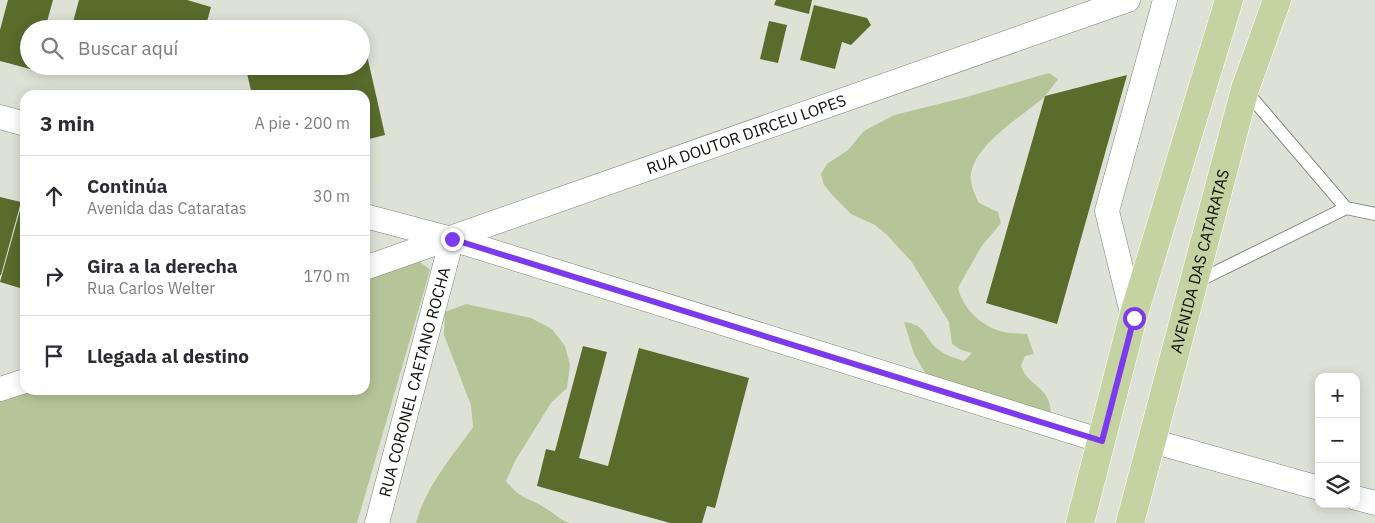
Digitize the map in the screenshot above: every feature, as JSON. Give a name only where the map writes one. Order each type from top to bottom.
[{"type":"main road","points":[[1080,523],[1134,318],[1229,0]]},
{"type":"main road","name":"AVENIDA DAS CATARATAS","points":[[1130,523],[1245,89],[1277,0]]},
{"type":"street","name":"RUA DOUTOR DIRCEU LOPES","points":[[370,266],[452,239],[1085,7],[1128,0]]},
{"type":"street","points":[[1134,318],[1107,211],[1165,0]]},
{"type":"street","points":[[0,117],[20,123]]},
{"type":"street","points":[[370,217],[452,239],[1102,441]]},
{"type":"street","name":"RUA CORONEL CAETANO ROCHA","points":[[378,523],[452,239]]},
{"type":"street","points":[[0,389],[20,383]]},
{"type":"street","points":[[1152,441],[1315,487]]},
{"type":"street","points":[[1360,499],[1375,503]]},
{"type":"lane","points":[[1245,89],[1346,208]]},
{"type":"lane","points":[[1194,283],[1346,208],[1375,214]]},
{"type":"green space","points":[[1049,73],[1058,79],[1048,92],[986,146],[972,169],[971,181],[979,203],[998,212],[1001,223],[981,247],[958,288],[969,310],[988,326],[1004,332],[1027,334],[1034,354],[1025,356],[1021,366],[1029,379],[1047,397],[1051,413],[927,376],[914,354],[904,322],[921,329],[934,345],[948,355],[964,361],[972,353],[961,350],[952,344],[949,322],[911,261],[875,225],[851,214],[824,185],[821,174],[827,164],[848,150],[864,131],[894,115],[963,98]]},
{"type":"green space","points":[[413,256],[430,270],[357,523],[0,523],[0,396],[20,391],[20,395],[370,395],[370,270]]},
{"type":"green space","points":[[466,304],[531,318],[552,329],[565,346],[570,365],[567,388],[551,403],[515,461],[506,481],[519,494],[569,523],[416,523],[420,510],[433,485],[473,427],[471,405],[444,335],[445,312]]},
{"type":"building","points":[[8,0],[53,0],[47,20],[20,20],[20,66],[0,61],[0,30]]},
{"type":"building","points":[[79,0],[187,0],[211,7],[207,20],[74,20]]},
{"type":"building","points":[[776,0],[812,0],[809,14],[774,5]]},
{"type":"building","points":[[814,5],[867,18],[871,25],[851,45],[842,42],[835,69],[800,60]]},
{"type":"building","points":[[769,21],[787,25],[778,63],[760,59]]},
{"type":"building","points":[[370,69],[385,135],[370,139],[370,90],[251,90],[247,75],[370,75]]},
{"type":"building","points":[[1127,75],[1057,324],[986,303],[1045,96]]},
{"type":"building","points":[[0,197],[20,202],[20,206],[0,275]]},
{"type":"building","points":[[20,210],[20,288],[0,282]]},
{"type":"building","points":[[583,346],[607,352],[579,458],[608,466],[639,348],[749,378],[715,508],[707,506],[702,523],[670,523],[537,486],[546,449],[555,451]]},
{"type":"route","points":[[452,239],[1102,441],[1134,318]]}]
